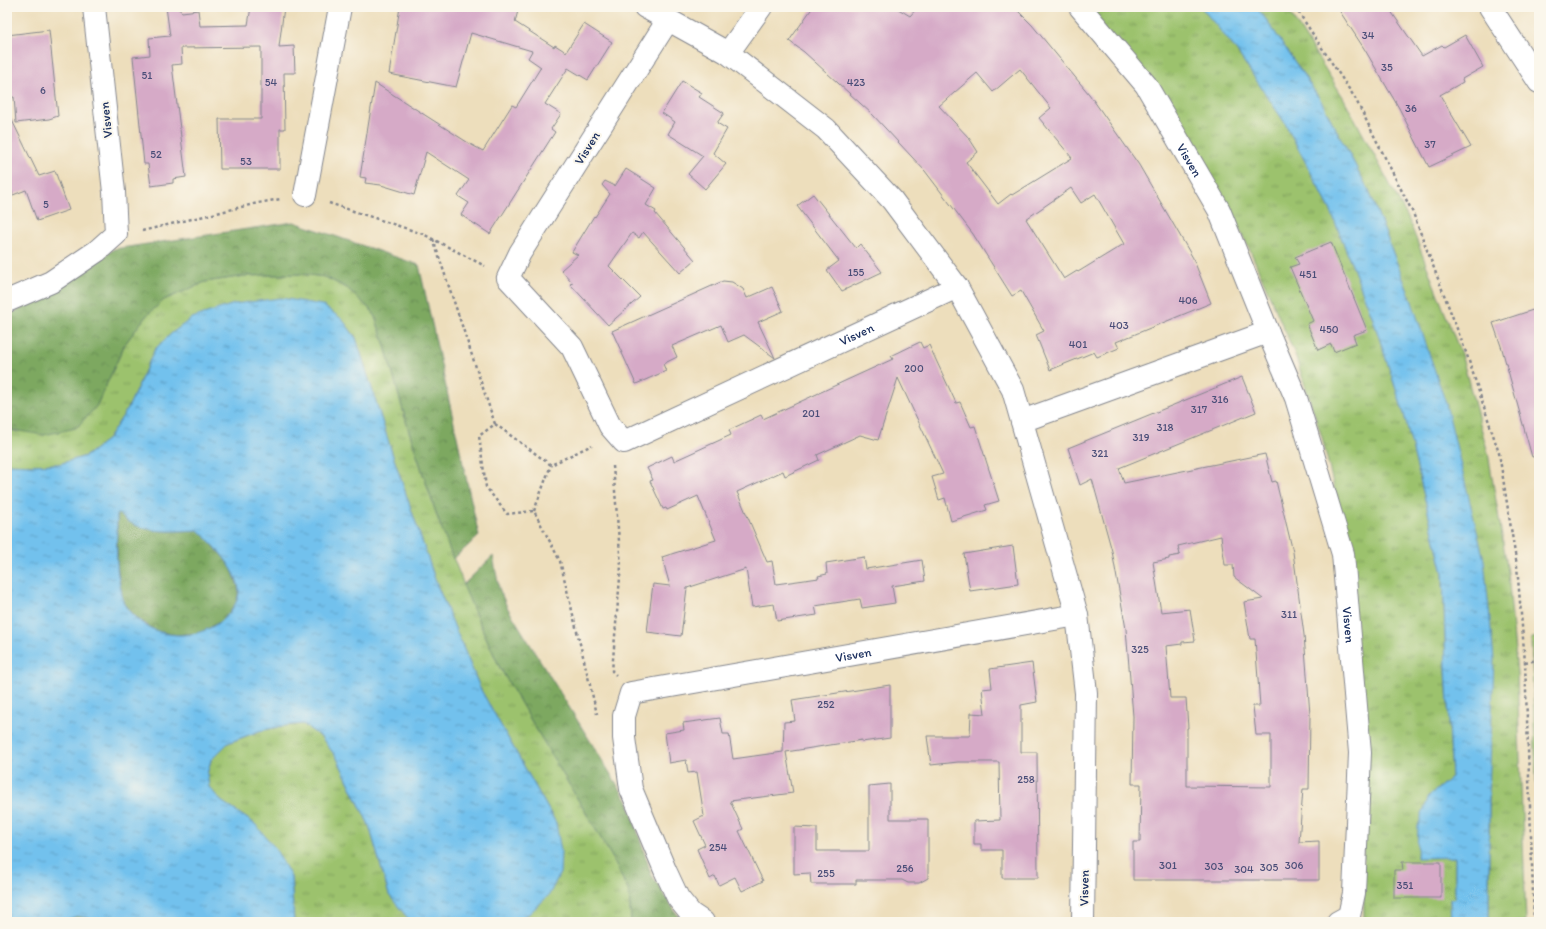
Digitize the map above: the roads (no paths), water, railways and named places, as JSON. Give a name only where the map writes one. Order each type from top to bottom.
[{"type":"street","name":"Visven","points":[[7,301],[51,282],[97,251],[116,234],[114,192],[94,7]]},
{"type":"street","points":[[305,195],[340,7]]},
{"type":"street","name":"Visven","points":[[645,7],[728,53],[826,129],[892,200],[957,287],[1013,390],[1077,616],[1086,693],[1083,922]]},
{"type":"street","points":[[728,53],[761,7]]},
{"type":"street","name":"Visven","points":[[1080,7],[1146,86],[1219,210],[1296,398],[1343,554],[1360,753],[1354,893],[1349,916],[1338,922]]},
{"type":"street","points":[[1490,7],[1539,82]]},
{"type":"street","name":"Visven","points":[[668,20],[520,253],[508,278],[572,346],[610,426],[620,437],[957,287]]},
{"type":"street","points":[[1022,421],[1268,332]]},
{"type":"street","name":"Visven","points":[[703,922],[691,914],[678,898],[631,789],[624,738],[624,716],[631,693],[1077,616]]},
{"type":"water","points":[[1201,7],[1256,7],[1268,22],[1321,101],[1369,191],[1412,302],[1446,404],[1484,560],[1494,659],[1489,795],[1489,922],[1451,922],[1450,899],[1455,899],[1455,857],[1417,858],[1418,826],[1429,796],[1452,777],[1446,669],[1443,573],[1404,414],[1372,316],[1330,209],[1285,123],[1234,47]]},
{"type":"water","points":[[281,298],[322,305],[342,319],[356,338],[393,456],[437,585],[481,690],[556,823],[561,851],[560,873],[549,895],[530,913],[515,922],[411,922],[389,895],[369,825],[337,758],[321,737],[303,724],[259,731],[228,743],[211,760],[207,774],[209,787],[221,801],[255,824],[275,848],[291,877],[294,922],[99,922],[97,920],[77,916],[61,922],[7,922],[7,464],[59,464],[86,456],[108,439],[128,408],[155,349],[172,333],[192,318],[234,304]],"holes":[[[117,513],[137,526],[154,530],[198,530],[223,556],[229,564],[237,581],[239,595],[231,611],[219,622],[205,630],[191,634],[176,635],[161,632],[147,626],[134,617],[123,602],[117,568]]]}]
